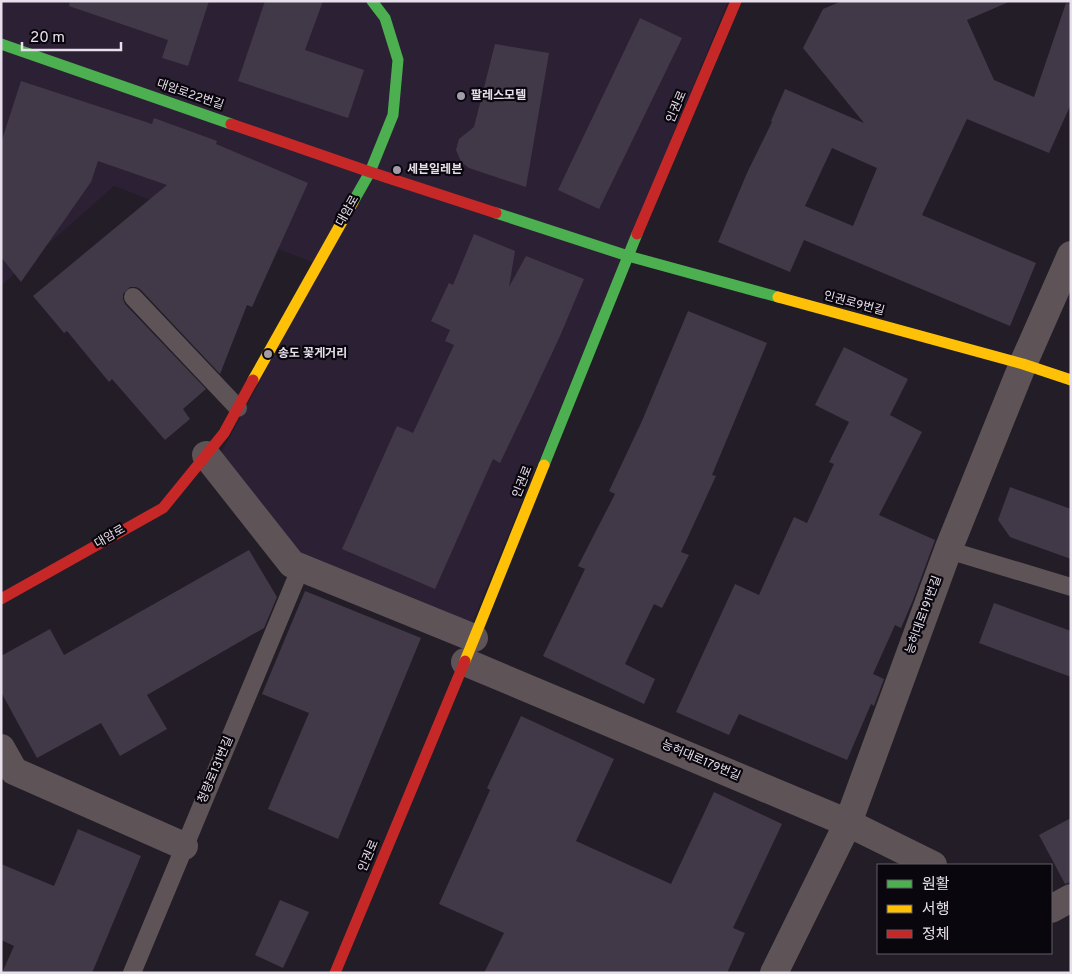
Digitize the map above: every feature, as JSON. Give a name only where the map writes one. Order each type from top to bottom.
[{"type":"street","name":"대암로","points":[[1,599],[163,508],[224,433],[370,172],[393,115],[398,60],[385,18],[372,1]]},
{"type":"street","name":"인권로","points":[[335,973],[470,650],[628,256],[736,1]]},
{"type":"street","name":"대암로22번길","points":[[1,44],[370,172],[628,256]]},
{"type":"street","name":"능허대로191번길","points":[[774,973],[848,823],[948,550],[1023,364],[1071,255]]},
{"type":"street","name":"인권로9번길","points":[[628,256],[1023,364],[1071,380]]},
{"type":"street","name":"능허대로179번길","points":[[206,455],[292,564],[470,650],[848,823],[931,864]]},
{"type":"street","points":[[1,748],[14,771],[184,846]]},
{"type":"street","points":[[1052,908],[1071,898]]},
{"type":"lane","points":[[133,297],[238,408]]},
{"type":"lane","points":[[948,550],[1071,587]]},
{"type":"lane","name":"청량로131번길","points":[[132,973],[301,567]]},
{"type":"shaded area","points":[[1,1],[728,1],[470,628],[295,560],[218,459],[322,266],[114,186],[1,286]]},
{"type":"building","points":[[70,1],[209,1],[188,66],[162,58],[168,40],[69,6]]},
{"type":"building","points":[[265,1],[323,1],[305,50],[364,70],[348,118],[238,81]]},
{"type":"building","points":[[842,1],[1011,1],[967,20],[994,80],[1034,97],[1066,3],[1071,4],[1071,104],[1049,153],[967,119],[922,215],[1036,263],[1010,326],[804,240],[790,272],[718,242],[785,89],[864,123],[803,48],[823,9]],"holes":[[[832,148],[877,168],[853,226],[805,206]]]},
{"type":"building","points":[[640,18],[682,38],[599,209],[558,190]]},
{"type":"building","points":[[495,44],[549,53],[526,187],[469,168],[461,162],[456,150],[459,139],[474,127]]},
{"type":"building","points":[[21,81],[152,124],[154,118],[217,141],[216,144],[308,183],[252,307],[247,305],[220,374],[140,289],[130,287],[123,294],[125,304],[206,389],[183,409],[190,419],[165,440],[112,379],[109,382],[67,331],[64,333],[33,296],[167,185],[98,161],[91,182],[21,282],[1,257],[1,143]]},
{"type":"building","points":[[474,234],[515,251],[509,287],[526,256],[584,279],[560,336],[500,463],[493,459],[435,589],[342,549],[397,426],[413,433],[454,345],[445,341],[450,330],[431,321],[449,283],[453,285]]},
{"type":"building","points":[[688,311],[767,343],[712,475],[716,476],[681,552],[689,555],[662,608],[654,604],[625,664],[655,679],[644,704],[543,656],[585,569],[578,566],[615,494],[609,491],[642,421]]},
{"type":"building","points":[[844,347],[908,379],[890,415],[922,432],[879,515],[935,540],[901,628],[895,625],[873,674],[884,679],[874,706],[871,704],[847,760],[739,714],[729,735],[676,712],[735,584],[759,595],[794,517],[807,523],[834,464],[829,462],[849,422],[815,405]]},
{"type":"building","points":[[1010,487],[1071,509],[1071,559],[1010,537],[998,520]]},
{"type":"building","points":[[249,550],[277,597],[264,628],[147,695],[167,729],[120,756],[101,723],[37,758],[1,692],[1,656],[50,629],[64,655]]},
{"type":"building","points":[[305,591],[421,638],[338,839],[268,809],[309,713],[262,694]]},
{"type":"building","points":[[994,603],[1071,631],[1071,677],[979,643]]},
{"type":"building","points":[[521,716],[614,759],[576,841],[671,884],[714,792],[782,824],[733,928],[745,933],[727,973],[484,973],[504,933],[439,904],[490,790],[487,788]]},
{"type":"building","points":[[1071,818],[1071,882],[1065,884],[1039,835]]},
{"type":"building","points":[[78,829],[141,856],[92,973],[2,973],[14,946],[1,940],[1,864],[54,886]]},
{"type":"building","points":[[280,900],[309,912],[283,968],[255,955]]},
{"type":"traffic: fast","points":[[353,202],[370,172],[393,115],[398,60],[385,18],[372,1]]},
{"type":"traffic: fast","points":[[1,44],[231,124]]},
{"type":"traffic: fast","points":[[496,213],[628,256],[778,297]]},
{"type":"traffic: fast","points":[[544,465],[637,234]]},
{"type":"traffic: slow","points":[[253,380],[353,202]]},
{"type":"traffic: slow","points":[[778,297],[1023,364],[1071,380]]},
{"type":"traffic: slow","points":[[465,661],[544,465]]},
{"type":"traffic: jam","points":[[637,234],[736,1]]},
{"type":"traffic: jam","points":[[231,124],[496,213]]},
{"type":"traffic: jam","points":[[1,599],[163,508],[224,433],[253,380]]},
{"type":"traffic: jam","points":[[335,973],[465,661]]},
{"type":"place","name":"팔레스모텔","points":[[461,96]]},
{"type":"place","name":"세븐일레븐","points":[[397,170]]},
{"type":"place","name":"송도 꽃게거리","points":[[268,354]]}]
